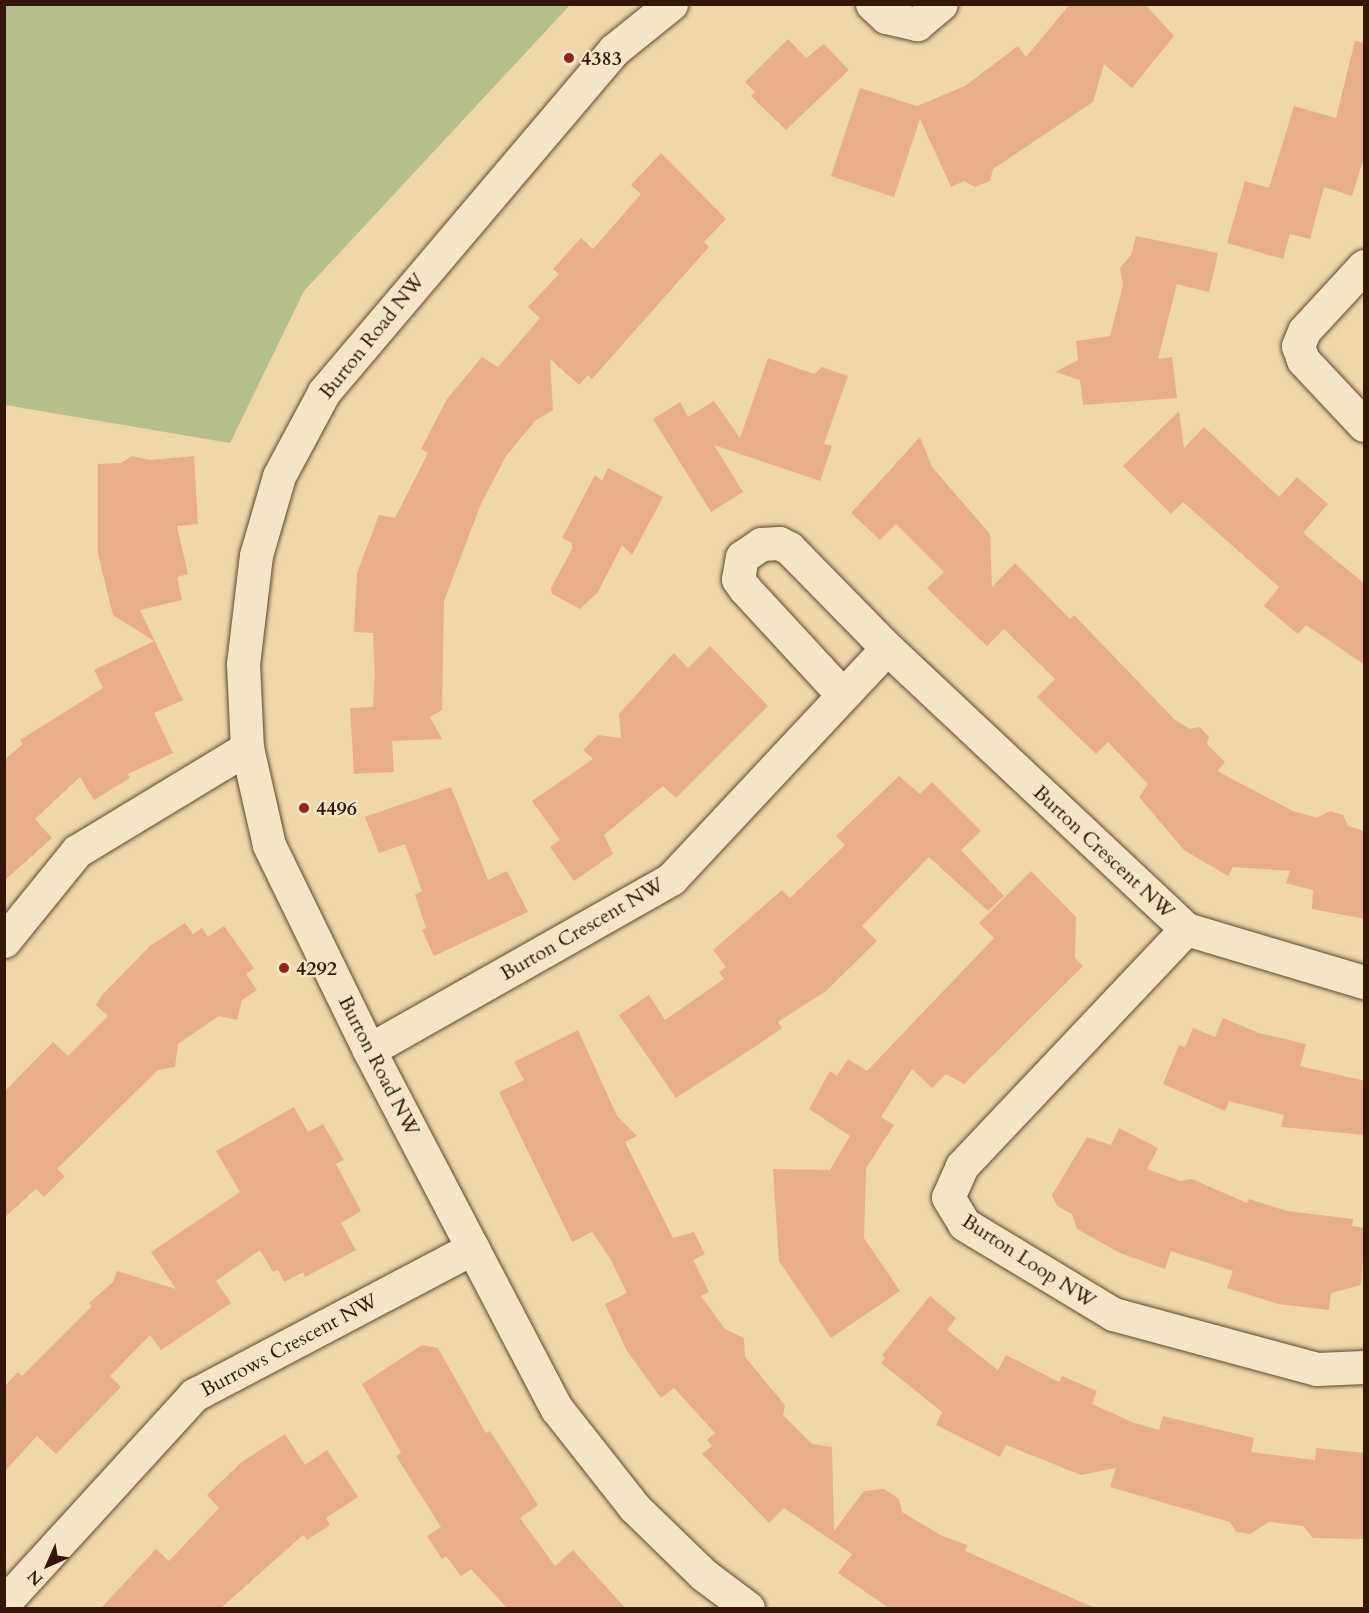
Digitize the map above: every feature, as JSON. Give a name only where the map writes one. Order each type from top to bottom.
[{"type":"street","name":"Burton Road NW","points":[[671,4],[614,50],[324,392],[279,476],[256,555],[243,664],[247,748],[269,846],[369,1050],[557,1409],[634,1507],[704,1575],[748,1608]]},
{"type":"street","points":[[872,4],[886,17],[917,24],[941,4]]},
{"type":"street","points":[[1362,429],[1303,360],[1298,346],[1304,331],[1365,266]]},
{"type":"street","name":"Burton Crescent NW","points":[[841,693],[738,579],[742,558],[761,544],[779,543],[789,548],[887,648],[1186,929],[1365,982]]},
{"type":"street","name":"Burton Crescent NW","points":[[369,1050],[671,879],[841,693],[887,648]]},
{"type":"street","points":[[4,940],[77,851],[247,748]]},
{"type":"street","name":"Burton Loop NW","points":[[1186,929],[962,1166],[948,1197],[964,1224],[1113,1314],[1317,1369],[1365,1367]]},
{"type":"street","name":"Burrows Crescent NW","points":[[4,1603],[194,1395],[473,1248]]},
{"type":"green space","points":[[4,5],[570,5],[304,291],[230,443],[5,405]]},
{"type":"building","points":[[1070,4],[1145,4],[1174,36],[1132,88],[1104,64],[1093,102],[993,169],[990,181],[975,187],[964,181],[951,187],[920,119],[894,197],[831,176],[860,88],[917,106],[965,86],[1018,46],[1026,57]]},
{"type":"building","points":[[788,39],[806,58],[824,44],[849,70],[786,130],[751,96],[755,92],[745,82]]},
{"type":"building","points":[[1355,41],[1365,43],[1365,154],[1352,196],[1324,187],[1310,239],[1290,234],[1283,259],[1227,243],[1245,181],[1269,188],[1294,106],[1336,118]]},
{"type":"building","points":[[661,153],[726,219],[704,242],[709,247],[592,379],[588,375],[579,385],[550,359],[553,410],[536,420],[506,456],[481,504],[444,601],[442,710],[430,717],[442,739],[392,741],[394,772],[354,774],[350,708],[373,707],[375,674],[373,633],[354,632],[357,573],[379,515],[395,518],[428,453],[421,449],[447,399],[482,357],[498,367],[540,318],[528,307],[559,274],[553,269],[581,238],[593,249],[641,194],[631,185]]},
{"type":"building","points":[[1136,236],[1218,253],[1209,292],[1177,284],[1158,359],[1172,357],[1177,398],[1083,405],[1080,380],[1055,372],[1078,360],[1076,341],[1110,336],[1123,285],[1120,268],[1131,255]]},
{"type":"building","points":[[768,358],[814,374],[822,367],[848,376],[824,444],[832,446],[820,481],[714,445],[743,492],[711,512],[653,419],[680,402],[688,417],[714,401],[740,438]]},
{"type":"building","points":[[1179,411],[1184,448],[1204,427],[1279,497],[1297,477],[1328,504],[1303,533],[1365,584],[1365,665],[1306,625],[1298,634],[1264,606],[1279,587],[1183,502],[1171,514],[1123,466]]},
{"type":"building","points":[[920,437],[932,467],[990,534],[992,587],[1015,563],[1070,619],[1074,615],[1174,719],[1190,729],[1199,727],[1209,736],[1207,744],[1225,762],[1217,771],[1293,811],[1317,818],[1330,811],[1343,815],[1348,826],[1365,831],[1365,919],[1312,909],[1313,890],[1286,883],[1290,871],[1233,867],[1228,876],[1184,850],[1139,797],[1148,784],[1108,742],[1096,754],[1037,697],[1055,679],[1004,629],[987,646],[954,615],[927,588],[944,572],[896,524],[880,540],[851,513]]},
{"type":"building","points":[[132,456],[150,460],[194,456],[198,524],[177,526],[188,574],[177,577],[182,600],[140,610],[183,700],[154,713],[173,753],[128,774],[130,778],[94,800],[80,777],[35,819],[52,838],[4,881],[4,760],[23,744],[20,740],[103,688],[94,670],[154,641],[113,615],[98,554],[98,464],[121,463]]},
{"type":"building","points":[[608,468],[663,497],[632,555],[622,545],[598,592],[580,609],[552,594],[551,588],[572,549],[572,543],[562,538],[595,475],[602,481]]},
{"type":"building","points":[[710,646],[768,706],[676,798],[663,786],[604,835],[613,854],[574,881],[550,847],[560,840],[532,801],[593,759],[583,750],[598,735],[621,738],[619,714],[674,653],[688,668]]},
{"type":"building","points":[[899,776],[920,794],[932,782],[981,831],[961,850],[1004,896],[988,911],[929,857],[862,926],[877,941],[826,991],[778,1022],[782,1028],[676,1098],[619,1015],[649,995],[665,1020],[724,979],[719,972],[726,967],[713,950],[782,890],[790,898],[845,845],[836,836]]},
{"type":"building","points":[[451,787],[488,880],[507,871],[528,912],[434,956],[422,930],[426,928],[415,895],[422,891],[405,844],[379,853],[365,817]]},
{"type":"building","points":[[1031,871],[1076,917],[1075,958],[1083,966],[964,1084],[946,1074],[932,1088],[912,1069],[881,1117],[894,1125],[866,1168],[864,1238],[900,1291],[831,1338],[779,1261],[773,1169],[830,1170],[850,1136],[809,1109],[830,1071],[837,1076],[848,1059],[867,1071],[994,938],[979,923]]},
{"type":"building","points":[[185,923],[193,934],[202,928],[208,937],[224,926],[254,968],[246,974],[257,990],[242,1000],[237,1020],[219,1016],[178,1044],[175,1067],[158,1070],[57,1169],[65,1176],[44,1197],[36,1189],[4,1218],[4,1092],[53,1042],[68,1056],[108,1016],[96,1005],[102,995],[150,946]]},
{"type":"building","points":[[1223,1018],[1259,1033],[1306,1044],[1300,1066],[1365,1081],[1365,1135],[1281,1127],[1284,1115],[1229,1101],[1225,1111],[1163,1084],[1179,1045],[1185,1047],[1193,1028],[1215,1037]]},
{"type":"building","points":[[578,1030],[617,1116],[637,1136],[625,1142],[673,1238],[694,1232],[705,1254],[693,1260],[709,1292],[701,1296],[725,1329],[744,1338],[745,1357],[785,1405],[783,1415],[812,1444],[832,1447],[834,1531],[864,1491],[884,1489],[899,1499],[902,1512],[942,1536],[967,1545],[965,1551],[1095,1608],[889,1608],[838,1573],[852,1554],[784,1508],[769,1523],[702,1454],[712,1446],[707,1440],[715,1433],[674,1388],[661,1398],[627,1351],[605,1304],[627,1293],[610,1258],[592,1232],[572,1242],[499,1092],[524,1080],[514,1062]]},
{"type":"building","points":[[294,1107],[308,1132],[323,1124],[344,1160],[336,1164],[361,1211],[341,1223],[356,1250],[305,1277],[303,1272],[284,1282],[278,1270],[273,1272],[260,1250],[216,1281],[231,1303],[161,1350],[150,1335],[110,1376],[121,1387],[56,1454],[37,1436],[4,1472],[4,1387],[18,1372],[22,1376],[92,1306],[89,1303],[113,1282],[117,1271],[176,1289],[151,1252],[240,1192],[216,1151]]},
{"type":"building","points":[[1119,1128],[1158,1148],[1147,1169],[1180,1181],[1192,1179],[1247,1203],[1249,1199],[1287,1211],[1353,1219],[1352,1226],[1365,1228],[1361,1285],[1331,1293],[1329,1310],[1278,1304],[1227,1288],[1233,1271],[1171,1251],[1165,1269],[1120,1253],[1077,1229],[1072,1214],[1057,1206],[1052,1195],[1087,1137],[1111,1145]]},
{"type":"building","points":[[930,1296],[956,1318],[947,1330],[998,1370],[1006,1355],[1059,1382],[1062,1376],[1097,1391],[1092,1404],[1132,1422],[1159,1430],[1163,1416],[1254,1438],[1251,1452],[1315,1460],[1316,1448],[1365,1453],[1365,1539],[1313,1538],[1303,1526],[1269,1522],[1250,1534],[1236,1532],[1230,1522],[1110,1487],[1116,1468],[1081,1475],[1006,1445],[1000,1457],[936,1425],[942,1412],[881,1363],[885,1358],[882,1355]]},
{"type":"building","points":[[422,1345],[438,1348],[486,1433],[490,1431],[538,1505],[520,1518],[555,1566],[573,1550],[625,1608],[507,1608],[471,1569],[461,1576],[446,1556],[442,1559],[427,1536],[441,1527],[396,1456],[401,1453],[362,1384]]},
{"type":"building","points":[[285,1434],[305,1465],[327,1450],[358,1497],[326,1518],[330,1525],[307,1540],[303,1535],[221,1608],[101,1608],[156,1549],[169,1561],[219,1508],[207,1495],[243,1461]]},
{"type":"place","name":"4383","points":[[569,58]]},
{"type":"place","name":"4496","points":[[304,808]]},
{"type":"place","name":"4292","points":[[284,968]]}]
